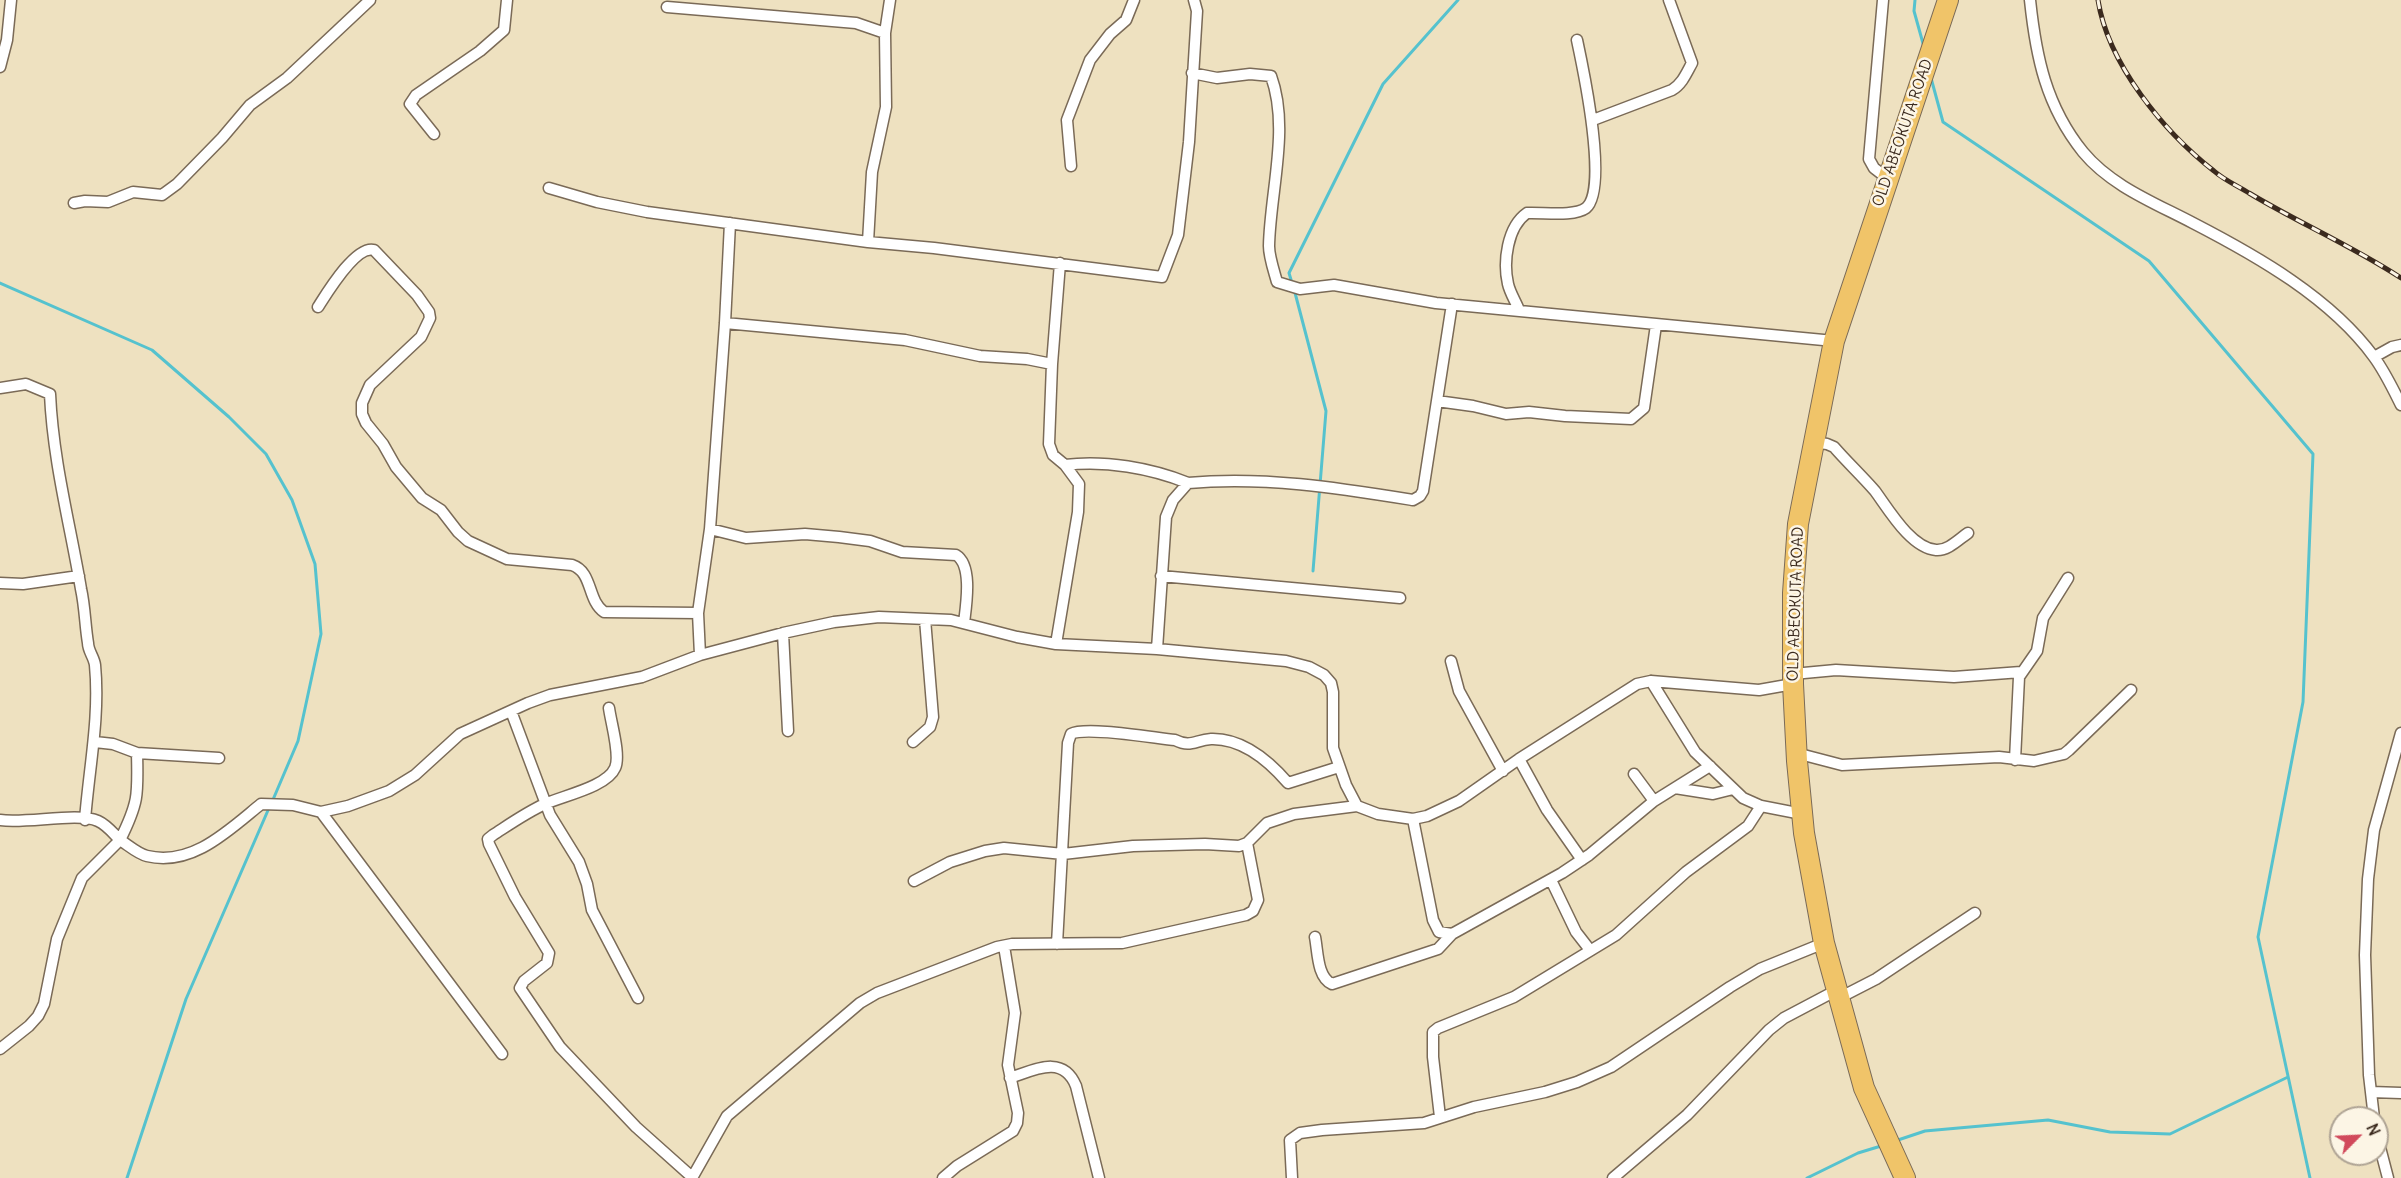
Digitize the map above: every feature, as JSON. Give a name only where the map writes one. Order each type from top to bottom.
[{"type":"highway","name":"OLD ABEOKUTA ROAD","points":[[1905,1178],[1864,1088],[1824,943],[1802,814],[1796,753],[1793,592],[1798,524],[1834,341],[1948,0]]},
{"type":"street","points":[[0,67],[7,40],[11,0]]},
{"type":"street","points":[[74,203],[108,202],[133,192],[162,195],[177,184],[222,138],[250,105],[287,78],[370,0]]},
{"type":"street","points":[[434,134],[410,104],[416,95],[480,51],[504,30],[507,0]]},
{"type":"street","points":[[868,242],[872,172],[886,107],[885,33],[891,0]]},
{"type":"street","points":[[1071,166],[1067,120],[1090,60],[1110,34],[1126,20],[1134,0]]},
{"type":"street","points":[[549,188],[597,202],[637,210],[730,224],[1162,276],[1178,235],[1189,142],[1197,11],[1194,0]]},
{"type":"street","points":[[1593,120],[1679,86],[1692,63],[1669,0]]},
{"type":"street","points":[[1883,0],[1869,159],[1874,168],[1887,178]]},
{"type":"street","points":[[2030,0],[2036,49],[2045,86],[2083,152],[2104,172],[2130,190],[2242,248],[2337,316],[2374,357],[2401,405]]},
{"type":"street","points":[[667,7],[856,23],[885,33]]},
{"type":"street","points":[[1520,310],[1508,285],[1506,263],[1511,238],[1517,223],[1527,213],[1580,212],[1589,206],[1592,199],[1595,180],[1593,120],[1577,40]]},
{"type":"street","points":[[1192,73],[1216,78],[1250,74],[1271,76],[1276,91],[1278,133],[1269,248],[1277,282],[1300,289],[1334,285],[1452,304],[1834,341]]},
{"type":"street","points":[[700,655],[698,613],[710,529],[730,224]]},
{"type":"street","points":[[318,307],[346,268],[368,249],[374,250],[417,295],[429,312],[428,324],[421,337],[370,385],[362,403],[362,414],[402,475],[422,498],[447,515],[461,536],[507,559],[572,565],[580,568],[585,574],[593,600],[604,612],[698,613]]},
{"type":"street","points":[[1056,644],[1078,512],[1078,484],[1065,465],[1053,455],[1049,444],[1052,364],[1060,263]]},
{"type":"street","points":[[1065,465],[1088,462],[1113,465],[1176,477],[1188,483],[1227,481],[1314,484],[1413,500],[1423,491],[1452,304]]},
{"type":"street","points":[[725,323],[906,340],[980,356],[1027,359],[1052,364]]},
{"type":"street","points":[[1437,401],[1506,414],[1529,412],[1564,416],[1631,418],[1641,413],[1644,408],[1656,325]]},
{"type":"street","points":[[2374,357],[2392,347],[2401,345]]},
{"type":"street","points":[[0,388],[26,384],[50,394],[51,425],[66,518],[78,576],[88,647],[95,662],[95,742],[85,820]]},
{"type":"street","points":[[1813,442],[1834,447],[1920,545],[1938,551],[1945,549],[1968,533]]},
{"type":"street","points":[[1156,650],[1167,517],[1173,500],[1188,483]]},
{"type":"street","points":[[710,529],[747,538],[805,534],[839,537],[870,542],[902,552],[956,555],[961,558],[966,567],[964,623]]},
{"type":"street","points":[[0,583],[23,584],[78,576]]},
{"type":"street","points":[[1161,576],[1400,598]]},
{"type":"street","points":[[2014,760],[2019,677],[2037,651],[2043,618],[2068,578]]},
{"type":"street","points":[[0,820],[12,822],[97,820],[120,840],[146,856],[184,856],[198,851],[261,804],[293,805],[321,812],[348,806],[389,791],[415,774],[460,734],[550,695],[642,677],[700,655],[783,633],[834,622],[879,617],[951,620],[1017,638],[1056,644],[1286,661],[1310,667],[1332,683],[1333,748],[1346,785],[1357,806]]},
{"type":"street","points":[[913,742],[930,727],[933,717],[925,619]]},
{"type":"street","points":[[783,633],[788,731]]},
{"type":"street","points":[[1451,661],[1459,691],[1503,771]]},
{"type":"street","points":[[914,881],[950,862],[985,851],[1011,849],[1064,854],[1133,846],[1205,844],[1239,846],[1247,843],[1267,823],[1294,814],[1357,806],[1378,814],[1413,819],[1427,816],[1460,801],[1519,759],[1624,691],[1637,684],[1651,681],[1759,690],[1829,669],[1954,677],[2021,672]]},
{"type":"street","points":[[1651,681],[1695,752],[1743,798],[1761,806],[1802,814]]},
{"type":"street","points":[[1796,753],[1842,765],[1989,758],[2034,761],[2064,754],[2131,690]]},
{"type":"street","points":[[609,708],[617,757],[613,773],[578,794],[546,803],[488,839],[514,897],[549,953],[547,963],[524,981],[520,988],[560,1047],[636,1127],[692,1178],[727,1116],[860,1003],[885,989],[1004,946],[1122,943],[1246,915],[1253,911],[1258,900],[1247,843]]},
{"type":"street","points":[[511,711],[550,815],[579,862],[587,884],[592,910],[638,999]]},
{"type":"street","points":[[1057,944],[1064,854],[1068,744],[1071,734],[1076,731],[1175,741],[1186,745],[1212,740],[1234,742],[1269,762],[1288,783],[1339,767]]},
{"type":"street","points":[[2373,1106],[2365,955],[2368,879],[2374,830],[2396,771],[2401,733]]},
{"type":"street","points":[[95,742],[113,744],[137,753],[219,758]]},
{"type":"street","points":[[0,1049],[38,1016],[44,1004],[57,939],[82,878],[120,840],[134,812],[138,798],[137,753]]},
{"type":"street","points":[[1519,759],[1547,810],[1582,860]]},
{"type":"street","points":[[1316,937],[1322,974],[1326,981],[1332,984],[1438,948],[1452,934],[1551,880],[1582,860],[1654,801],[1710,766]]},
{"type":"street","points":[[1634,774],[1654,801]]},
{"type":"street","points":[[1696,775],[1699,793]]},
{"type":"street","points":[[1675,788],[1713,794],[1733,789]]},
{"type":"street","points":[[1440,1117],[1432,1057],[1433,1032],[1514,997],[1616,935],[1686,872],[1748,826],[1761,806]]},
{"type":"street","points":[[321,812],[502,1054]]},
{"type":"street","points":[[1413,819],[1433,920],[1439,932],[1452,934]]},
{"type":"street","points":[[1551,880],[1576,932],[1590,950]]},
{"type":"street","points":[[1613,1178],[1687,1115],[1769,1030],[1784,1018],[1876,979],[1975,913]]},
{"type":"street","points":[[1292,1178],[1290,1140],[1300,1133],[1424,1123],[1440,1117],[1545,1092],[1599,1073],[1760,969],[1824,943]]},
{"type":"street","points":[[943,1178],[957,1166],[1013,1131],[1017,1124],[1018,1113],[1008,1065],[1015,1013],[1004,946]]},
{"type":"street","points":[[1010,1078],[1043,1066],[1060,1068],[1068,1073],[1076,1086],[1099,1178]]},
{"type":"street","points":[[2371,1092],[2401,1093]]},
{"type":"waterway","points":[[1292,283],[1289,273],[1383,84],[1458,0]]},
{"type":"waterway","points":[[1915,0],[1914,11],[1924,47]]},
{"type":"waterway","points":[[1931,78],[1943,122],[2149,261],[2313,454],[2303,702],[2258,937],[2310,1178]]},
{"type":"waterway","points":[[0,283],[152,350],[229,417],[266,454],[292,500],[315,564],[321,634],[298,741],[272,802]]},
{"type":"waterway","points":[[1294,289],[1326,411],[1313,571]]},
{"type":"waterway","points":[[127,1178],[186,999],[269,808]]},
{"type":"waterway","points":[[1898,1140],[1925,1131],[2048,1120],[2110,1132],[2170,1134],[2288,1077]]},
{"type":"waterway","points":[[1807,1178],[1858,1153],[1881,1146]]},
{"type":"railway","points":[[2098,0],[2113,48],[2126,72],[2158,117],[2195,155],[2227,180],[2364,255],[2401,278]]}]
